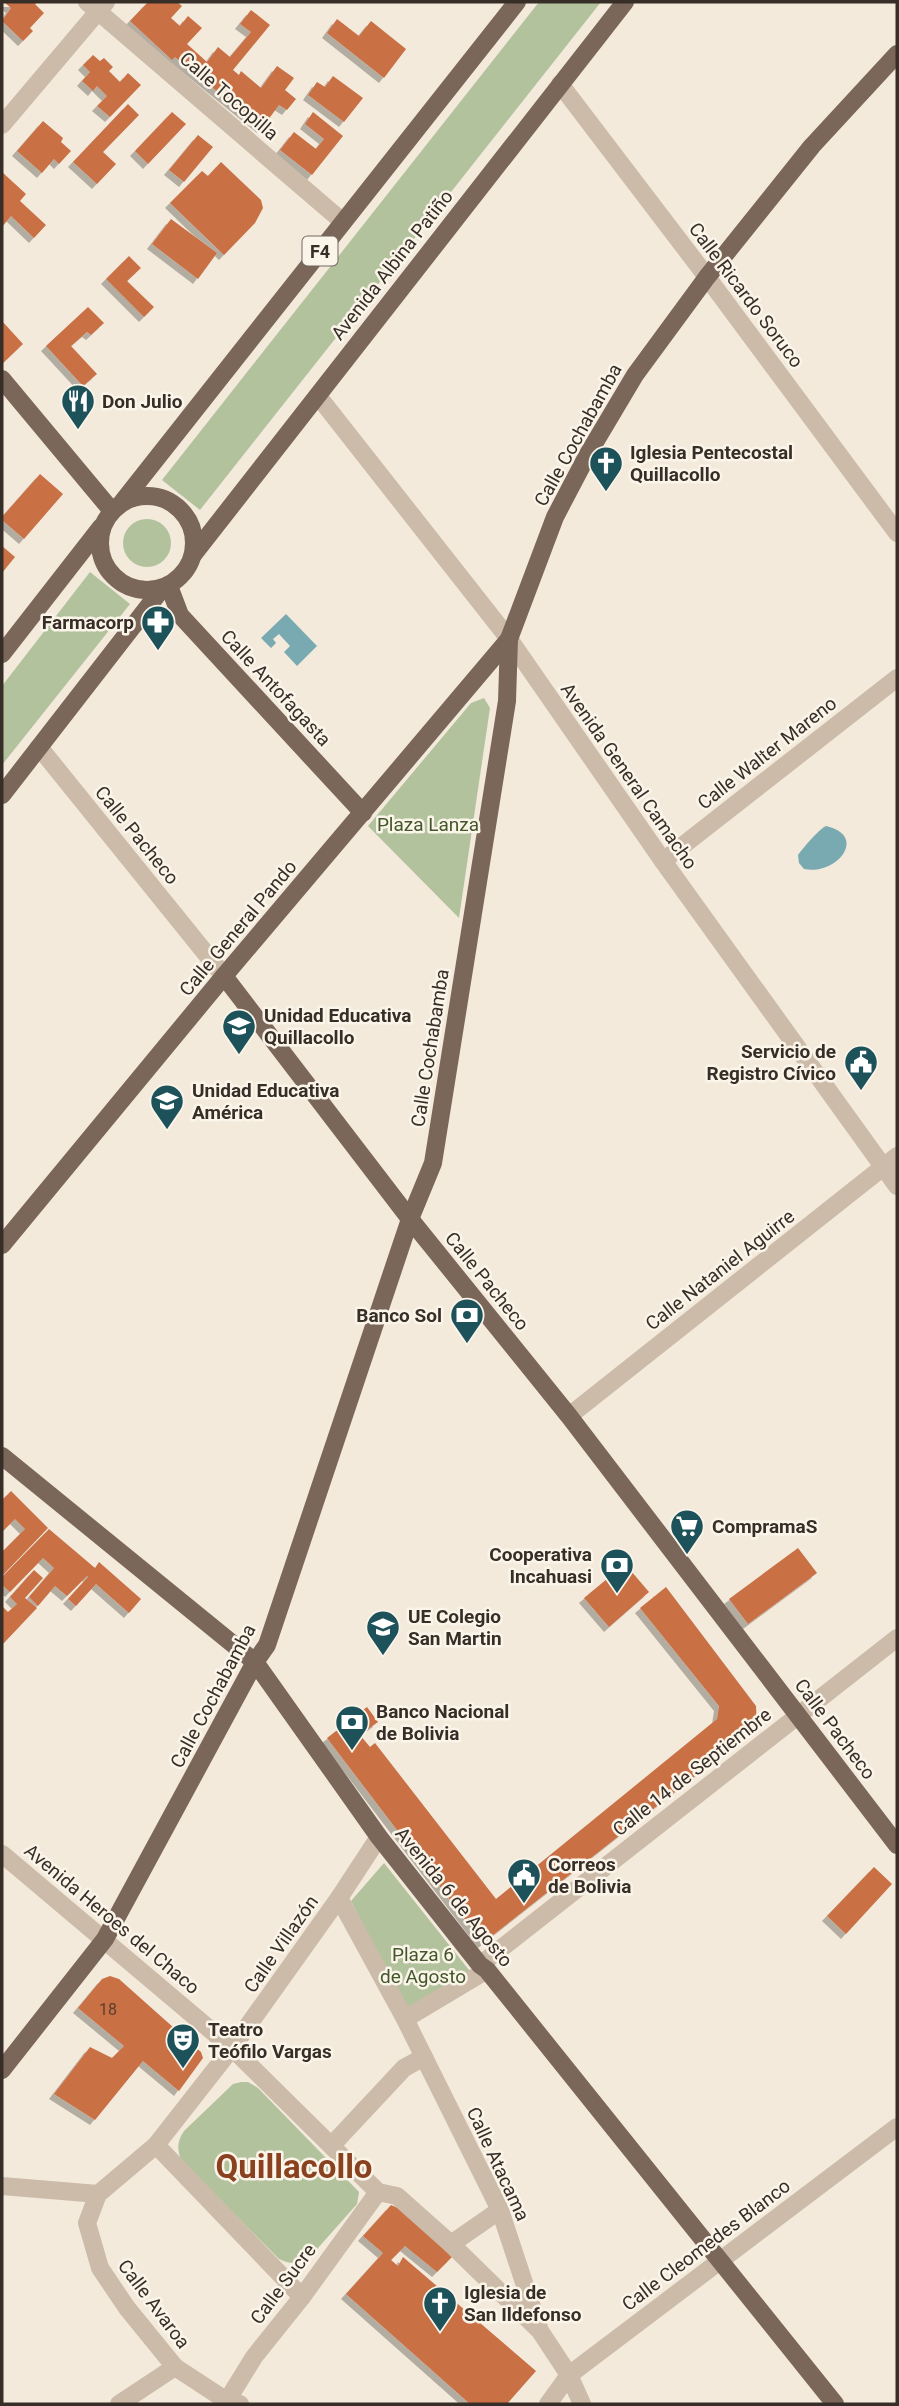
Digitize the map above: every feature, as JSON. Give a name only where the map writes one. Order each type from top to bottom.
[{"type":"main road","name":"F4","points":[[2,654],[517,2]]},
{"type":"main road","name":"Avenida Albina Patiño","points":[[193,555],[625,2]]},
{"type":"main road","name":"Calle Cochabamba","points":[[2,2070],[105,1939],[255,1662],[267,1645],[411,1219],[433,1163],[507,701],[509,639],[555,517],[587,454],[635,375],[707,277],[812,146],[897,54]]},
{"type":"main road","points":[[2,379],[113,512]]},
{"type":"main road","points":[[2,795],[165,588],[186,569],[193,555],[191,524],[182,510],[170,500],[154,495],[141,495],[113,512],[99,539],[100,555],[117,580],[131,588],[165,588]]},
{"type":"main road","name":"Calle Antofagasta","points":[[165,588],[180,615],[363,813]]},
{"type":"main road","name":"Calle General Pando","points":[[2,1245],[223,976],[509,639]]},
{"type":"main road","name":"Calle Pacheco","points":[[223,976],[411,1219],[569,1416],[897,1845]]},
{"type":"main road","name":"Avenida 6 de Agosto","points":[[2,1456],[255,1662],[379,1837],[835,2404]]},
{"type":"street","name":"Calle Tocopilla","points":[[97,5],[342,222]]},
{"type":"street","points":[[2,124],[97,5]]},
{"type":"street","name":"Calle Ricardo Soruco","points":[[560,84],[897,533]]},
{"type":"street","name":"Avenida General Camacho","points":[[318,396],[509,639],[663,861],[890,1162],[897,1186]]},
{"type":"street","name":"Calle Walter Mareno","points":[[663,861],[897,678]]},
{"type":"street","name":"Calle Pacheco","points":[[39,747],[223,976]]},
{"type":"street","name":"Calle Nataniel Aguirre","points":[[569,1416],[890,1162]]},
{"type":"street","name":"Calle 14 de Septiembre","points":[[405,2019],[483,1968],[897,1638]]},
{"type":"street","name":"Calle Villazón","points":[[98,2194],[156,2145],[232,2048],[379,1837]]},
{"type":"street","name":"Avenida Heroes del Chaco","points":[[2,1854],[232,2048],[378,2192]]},
{"type":"street","name":"Calle Atacama","points":[[339,1898],[405,2019],[500,2210],[540,2331],[569,2375],[582,2404]]},
{"type":"street","points":[[332,2145],[404,2068],[424,2057]]},
{"type":"street","name":"Calle Cleomedes Blanco","points":[[548,2404],[569,2375],[897,2127]]},
{"type":"street","points":[[156,2145],[302,2297]]},
{"type":"street","points":[[2,2186],[98,2194]]},
{"type":"street","points":[[378,2192],[397,2196],[451,2244],[540,2331]]},
{"type":"street","name":"Calle Sucre","points":[[231,2403],[254,2357],[302,2297],[378,2192]]},
{"type":"street","name":"Calle Avaroa","points":[[98,2194],[88,2223],[100,2268],[174,2367],[231,2403]]},
{"type":"street","points":[[451,2244],[500,2210]]},
{"type":"street","points":[[119,2404],[174,2367]]},
{"type":"green space","points":[[539,2],[601,2],[200,510],[162,480]]},
{"type":"green space","points":[[147,519],[164,526],[171,543],[164,560],[147,567],[130,560],[123,543],[130,526]]},
{"type":"green space","points":[[90,572],[130,604],[2,765],[2,686]]},
{"type":"green space","name":"Plaza Lanza","points":[[484,698],[490,708],[459,918],[368,826],[471,703]]},
{"type":"green space","name":"Plaza 6 de Agosto","points":[[384,1863],[473,1975],[409,2013],[351,1901]]},
{"type":"green space","points":[[248,2082],[258,2088],[359,2192],[357,2204],[310,2257],[298,2262],[279,2259],[181,2160],[178,2149],[184,2131],[233,2084]]},
{"type":"water","points":[[286,614],[317,646],[297,666],[284,652],[290,646],[279,634],[273,639],[276,643],[271,648],[261,638]]},
{"type":"water","points":[[826,826],[839,831],[845,838],[843,854],[827,867],[804,869],[799,863],[798,855]]},
{"type":"building","points":[[4,2],[38,2],[35,4],[44,13],[30,28],[33,31],[23,41],[2,21],[11,8]]},
{"type":"building","points":[[148,2],[177,2],[182,6],[171,18],[180,26],[188,16],[202,28],[187,44],[207,62],[218,47],[230,57],[251,32],[240,24],[251,10],[270,25],[233,70],[239,75],[241,71],[261,88],[277,66],[294,78],[285,90],[296,99],[287,110],[279,105],[262,128],[175,57],[172,60],[130,21]]},
{"type":"building","points":[[337,19],[359,36],[371,21],[406,49],[384,78],[327,33]]},
{"type":"building","points":[[93,55],[100,61],[104,58],[113,67],[109,71],[120,82],[128,73],[141,85],[110,117],[97,106],[107,96],[97,86],[93,91],[82,81],[90,72],[83,65]]},
{"type":"building","points":[[333,76],[363,98],[344,122],[308,95],[317,82],[325,87]]},
{"type":"building","points":[[128,104],[139,115],[103,152],[116,164],[97,184],[73,162]]},
{"type":"building","points":[[172,112],[186,124],[148,164],[135,151]]},
{"type":"building","points":[[313,112],[343,136],[312,175],[280,150],[294,132],[316,149],[324,139],[305,124]]},
{"type":"building","points":[[43,121],[63,138],[61,142],[71,151],[59,164],[54,159],[42,173],[17,151]]},
{"type":"building","points":[[198,135],[213,147],[184,182],[169,170]]},
{"type":"building","points":[[221,162],[261,200],[263,208],[255,223],[224,255],[170,203],[202,171],[208,176]]},
{"type":"building","points":[[2,172],[26,194],[20,201],[46,225],[34,238],[11,216],[2,227]]},
{"type":"building","points":[[171,219],[217,253],[198,279],[152,244]]},
{"type":"building","points":[[129,256],[141,268],[127,281],[154,307],[144,317],[106,279]]},
{"type":"building","points":[[88,307],[104,323],[91,335],[87,332],[71,346],[97,374],[83,386],[46,346]]},
{"type":"building","points":[[2,321],[23,344],[2,364]]},
{"type":"building","points":[[40,474],[63,494],[24,539],[2,520],[2,517]]},
{"type":"building","points":[[2,546],[15,557],[2,573]]},
{"type":"building","points":[[11,1491],[48,1528],[2,1576],[2,1552],[25,1529],[15,1519],[2,1532],[2,1500]]},
{"type":"building","points":[[49,1529],[95,1568],[99,1562],[141,1599],[129,1613],[96,1584],[76,1606],[68,1599],[87,1576],[67,1596],[55,1586],[38,1606],[29,1597],[54,1568],[43,1558],[10,1592],[2,1585],[2,1577]]},
{"type":"building","points":[[798,1548],[817,1573],[748,1624],[729,1599]]},
{"type":"building","name":"Cooperativa Incahuasi","points":[[625,1564],[649,1592],[609,1627],[584,1598]]},
{"type":"building","points":[[34,1570],[43,1578],[25,1598],[37,1608],[2,1645],[2,1606],[8,1612],[17,1604],[10,1597]]},
{"type":"building","points":[[666,1587],[756,1706],[757,1727],[483,1943],[327,1738],[367,1707],[378,1722],[360,1735],[370,1747],[375,1743],[496,1899],[717,1719],[719,1706],[640,1608]]},
{"type":"building","points":[[874,1867],[892,1884],[846,1934],[827,1916]]},
{"type":"building","points":[[110,1976],[119,1979],[201,2052],[203,2058],[179,2091],[143,2061],[95,2120],[54,2094],[90,2047],[112,2058],[124,2046],[78,2008],[102,1979]]},
{"type":"building","name":"Iglesia de San Ildefonso","points":[[391,2205],[405,2211],[452,2257],[437,2272],[405,2246],[391,2260],[398,2266],[403,2257],[536,2371],[507,2404],[470,2404],[346,2294],[383,2253],[363,2236]]},
{"type":"place","name":"Don Julio","points":[[78,431]]},
{"type":"place","name":"Iglesia Pentecostal Quillacollo","points":[[606,493]]},
{"type":"place","name":"Farmacorp","points":[[158,652]]},
{"type":"place","name":"Unidad Educativa Quillacollo","points":[[239,1056]]},
{"type":"place","name":"Servicio de Registro Cívico","points":[[861,1092]]},
{"type":"place","name":"Unidad Educativa América","points":[[167,1131]]},
{"type":"place","name":"Banco Sol","points":[[467,1345]]},
{"type":"place","name":"CompramaS","points":[[687,1556]]},
{"type":"place","name":"Cooperativa Incahuasi","points":[[617,1595]]},
{"type":"place","name":"UE Colegio San Martin","points":[[383,1657]]},
{"type":"place","name":"Banco Nacional de Bolivia","points":[[352,1752]]},
{"type":"place","name":"Correos de Bolivia","points":[[524,1905]]},
{"type":"place","name":"Teatro Teófilo Vargas","points":[[183,2070]]},
{"type":"place","name":"Iglesia de San Ildefonso","points":[[440,2333]]},
{"type":"district","name":"Quillacollo","points":[[294,2166]]}]
